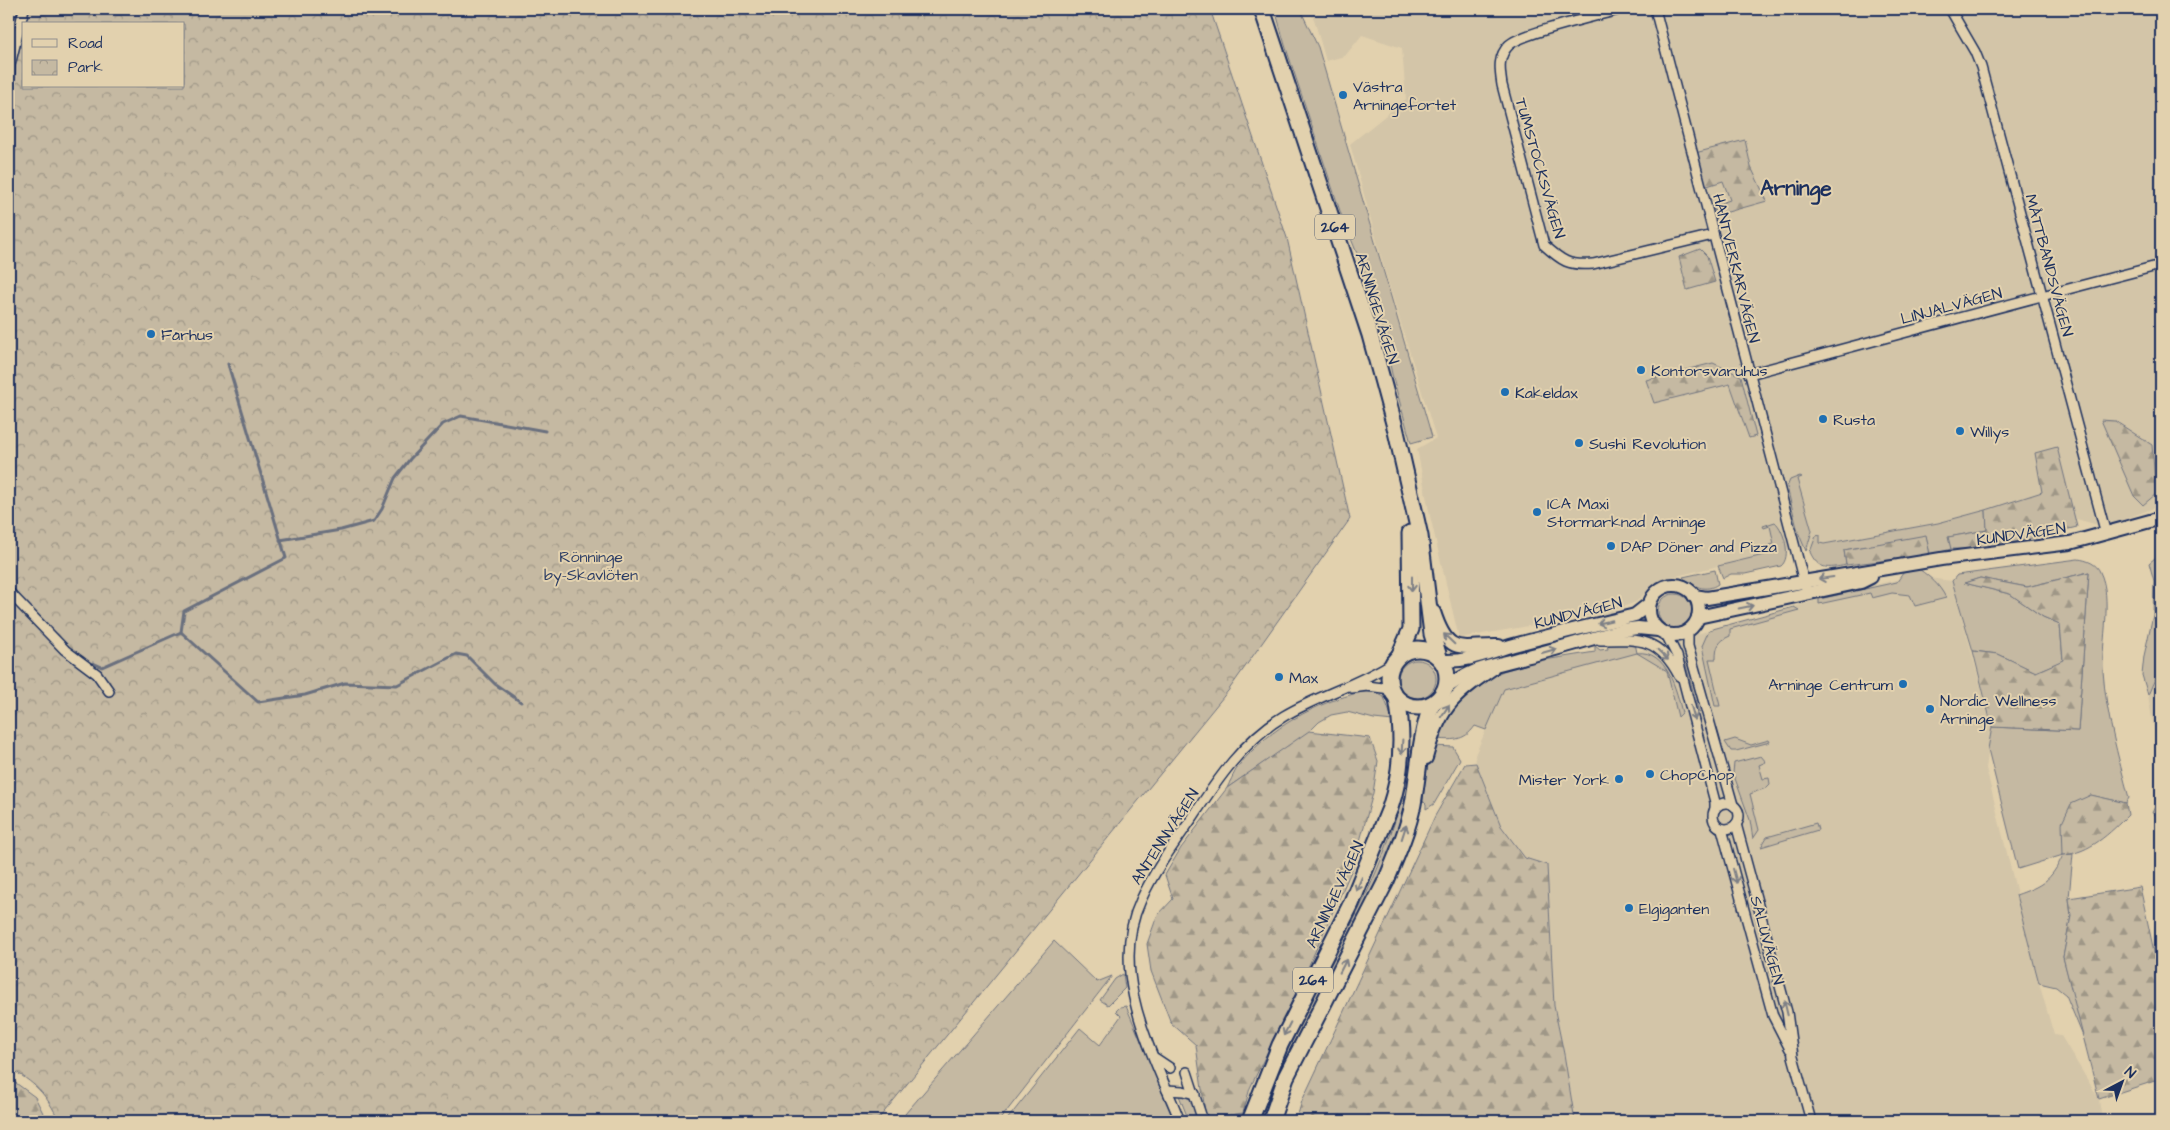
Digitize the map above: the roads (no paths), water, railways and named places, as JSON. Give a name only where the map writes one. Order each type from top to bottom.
[{"type":"main road","name":"ARNINGEVÄGEN","points":[[1262,9],[1362,310],[1400,448],[1420,536],[1432,634],[1441,659]]},
{"type":"main road","name":"ARNINGEVÄGEN","points":[[1396,659],[1411,629],[1412,582],[1410,537],[1400,448]]},
{"type":"main road","points":[[1396,659],[1410,650],[1420,648],[1430,651],[1441,659]]},
{"type":"main road","name":"264","points":[[1394,694],[1389,676],[1396,659]]},
{"type":"main road","name":"264","points":[[1271,1121],[1286,1077],[1386,881],[1412,806],[1423,732],[1432,704],[1441,698],[1446,688],[1447,669],[1441,659]]},
{"type":"main road","name":"ARNINGEVÄGEN","points":[[1250,1121],[1280,1045],[1351,904],[1390,808],[1402,749],[1402,723],[1394,694]]},
{"type":"main road","points":[[1394,694],[1413,707],[1432,704]]},
{"type":"street","points":[[9,82],[12,56],[24,9]]},
{"type":"street","name":"TUMSTOCKSVÄGEN","points":[[1622,9],[1527,36],[1509,45],[1499,62],[1502,85],[1544,245],[1561,259],[1576,266],[1593,264],[1713,235]]},
{"type":"street","name":"HANTVERKARVÄGEN","points":[[1655,9],[1805,588]]},
{"type":"street","name":"MÅTTBANDSVÄGEN","points":[[1950,9],[1981,67],[2106,534]]},
{"type":"street","name":"LINJALVÄGEN","points":[[1749,374],[2161,265]]},
{"type":"street","name":"KUNDVÄGEN","points":[[1698,617],[1805,588],[1884,570],[1941,560],[2061,544],[2106,534],[2161,518]]},
{"type":"street","name":"KUNDVÄGEN","points":[[1425,585],[1438,626],[1448,640],[1461,648],[1512,646]]},
{"type":"street","points":[[1672,585],[1688,590],[1694,596],[1698,607],[1698,617],[1688,631],[1675,635],[1662,632],[1650,618],[1649,604],[1659,590],[1672,585]]},
{"type":"street","name":"KUNDVÄGEN","points":[[1694,596],[1707,598],[1805,588]]},
{"type":"street","points":[[9,592],[65,650],[97,674],[109,690]]},
{"type":"street","name":"KUNDVÄGEN","points":[[1441,659],[1459,661],[1635,615],[1649,604]]},
{"type":"street","name":"KUNDVÄGEN","points":[[1446,688],[1465,675],[1486,666],[1622,630],[1638,628],[1662,632]]},
{"type":"street","name":"SALUVÄGEN","points":[[1688,631],[1688,646],[1733,805],[1739,812],[1736,824],[1788,1012],[1793,1056],[1811,1121]]},
{"type":"street","name":"SALUVÄGEN","points":[[1662,632],[1677,656],[1702,745],[1715,809],[1713,819],[1716,825],[1722,829],[1773,1016],[1793,1056]]},
{"type":"street","name":"KUNDVÄGEN","points":[[1585,640],[1639,640],[1649,643],[1666,656],[1687,693]]},
{"type":"street","name":"ANTENNVÄGEN","points":[[1180,1121],[1135,1007],[1129,970],[1131,930],[1140,902],[1155,872],[1210,792],[1247,746],[1282,717],[1327,694],[1374,675],[1396,659]]},
{"type":"street","name":"KUNDVÄGEN","points":[[1412,806],[1433,730],[1443,713],[1454,698],[1466,687],[1502,663]]},
{"type":"street","name":"ANTENNVÄGEN","points":[[1340,690],[1367,686],[1394,694]]},
{"type":"street","points":[[1715,809],[1722,804],[1733,805]]},
{"type":"street","points":[[1722,829],[1730,829],[1736,824]]},
{"type":"street","points":[[1155,1058],[1170,1068]]},
{"type":"street","points":[[1187,1072],[1202,1121]]},
{"type":"street","points":[[1168,1090],[1183,1090],[1195,1094]]},
{"type":"waterway","points":[[181,632],[184,611],[286,558],[228,364]]},
{"type":"waterway","points":[[280,540],[341,530],[374,521],[382,509],[395,478],[410,459],[443,424],[461,416],[545,431]]},
{"type":"waterway","points":[[93,663],[102,667],[181,632],[258,702],[305,695],[345,683],[397,685],[456,654],[467,656],[495,684],[521,702]]},
{"type":"place","name":"Västra Arningefortet","points":[[1343,95]]},
{"type":"place","name":"Fårhus","points":[[151,334]]},
{"type":"place","name":"Kontorsvaruhus","points":[[1641,370]]},
{"type":"place","name":"Kakeldax","points":[[1505,392]]},
{"type":"place","name":"Rusta","points":[[1823,419]]},
{"type":"place","name":"Willys","points":[[1960,431]]},
{"type":"place","name":"Sushi Revolution","points":[[1579,443]]},
{"type":"place","name":"ICA Maxi Stormarknad Arninge","points":[[1537,512]]},
{"type":"place","name":"DAP Döner and Pizza","points":[[1611,546]]},
{"type":"place","name":"Max","points":[[1279,677]]},
{"type":"place","name":"Arninge Centrum","points":[[1903,684]]},
{"type":"place","name":"Nordic Wellness Arninge","points":[[1930,709]]},
{"type":"place","name":"ChopChop","points":[[1650,774]]},
{"type":"place","name":"Mister York","points":[[1619,779]]},
{"type":"place","name":"Elgiganten","points":[[1629,908]]},
{"type":"district","name":"Arninge","points":[[1796,188]]},
{"type":"park label","name":"Rönninge by-Skavlöten","points":[[591,565]]}]
